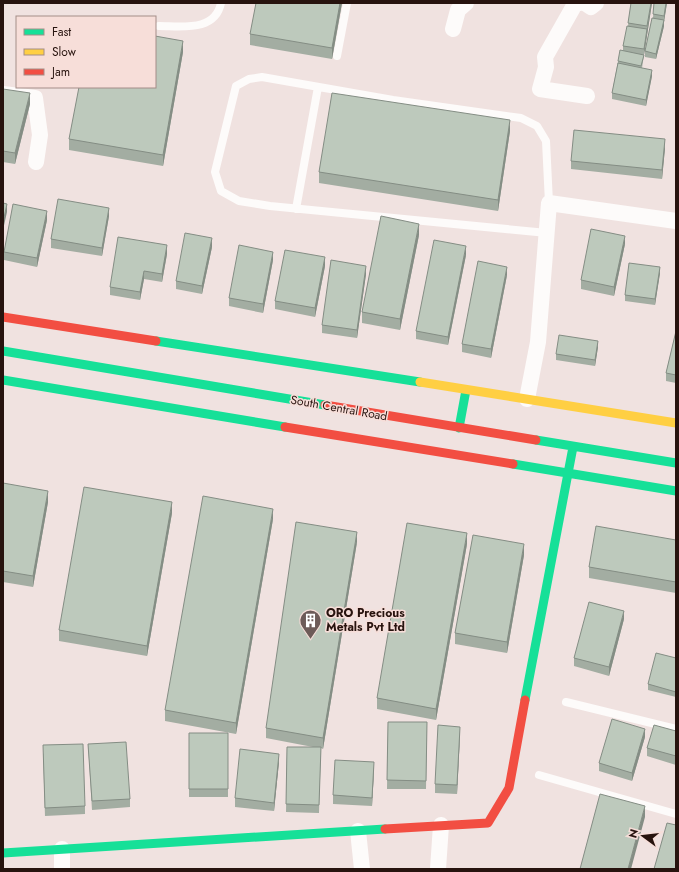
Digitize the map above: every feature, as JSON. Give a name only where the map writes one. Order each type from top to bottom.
[{"type":"street","points":[[453,29],[458,10],[466,3]]},
{"type":"street","points":[[580,3],[575,4],[545,57],[546,67],[540,89],[587,96]]},
{"type":"street","points":[[585,3],[591,7],[596,3]]},
{"type":"street","points":[[3,94],[35,98],[40,135],[36,162]]},
{"type":"street","points":[[527,399],[538,342],[549,203],[676,221]]},
{"type":"street","points":[[3,317],[676,423]]},
{"type":"street","name":"South Central Road","points":[[3,351],[676,463]]},
{"type":"street","points":[[3,380],[676,491]]},
{"type":"street","points":[[459,428],[466,390]]},
{"type":"street","points":[[3,853],[488,823],[509,788],[573,447]]},
{"type":"street","points":[[438,869],[441,825]]},
{"type":"street","points":[[358,831],[362,869]]},
{"type":"street","points":[[62,849],[62,869]]},
{"type":"lane","points":[[159,26],[194,26],[210,22],[219,11],[221,3]]},
{"type":"lane","points":[[337,56],[347,3]]},
{"type":"lane","points":[[547,234],[296,209],[239,201],[221,192],[215,172],[236,86],[249,79],[262,77],[393,100],[521,118],[537,126],[546,141],[549,203]]},
{"type":"lane","points":[[296,209],[318,87]]},
{"type":"lane","points":[[566,702],[676,729]]},
{"type":"lane","points":[[539,775],[676,814]]},
{"type":"building","points":[[256,3],[340,3],[332,48],[250,34]]},
{"type":"building","points":[[631,3],[651,3],[647,26],[628,23]]},
{"type":"building","points":[[654,3],[666,3],[664,16],[653,14]]},
{"type":"building","points":[[652,18],[664,20],[656,54],[645,51]]},
{"type":"building","points":[[627,26],[647,29],[644,49],[623,46]]},
{"type":"building","points":[[156,36],[183,41],[163,155],[69,139],[79,88],[156,88]]},
{"type":"building","points":[[620,50],[644,55],[641,66],[618,61]]},
{"type":"building","points":[[618,63],[652,70],[646,100],[612,93]]},
{"type":"building","points":[[3,89],[30,93],[15,153],[3,151]]},
{"type":"building","points":[[332,93],[510,120],[498,200],[319,172]]},
{"type":"building","points":[[574,130],[665,139],[662,170],[571,161]]},
{"type":"building","points":[[58,199],[109,208],[102,248],[51,239]]},
{"type":"building","points":[[3,203],[7,204],[3,222]]},
{"type":"building","points":[[13,204],[47,211],[37,258],[4,252]]},
{"type":"building","points":[[381,216],[419,224],[400,319],[362,312]]},
{"type":"building","points":[[591,229],[625,236],[614,287],[581,280]]},
{"type":"building","points":[[185,233],[212,238],[202,286],[176,281]]},
{"type":"building","points":[[118,237],[167,245],[162,274],[144,271],[140,292],[110,287]]},
{"type":"building","points":[[434,240],[466,246],[448,337],[416,331]]},
{"type":"building","points":[[239,245],[273,252],[263,304],[229,298]]},
{"type":"building","points":[[285,250],[325,257],[315,308],[275,301]]},
{"type":"building","points":[[331,260],[366,266],[357,330],[322,325]]},
{"type":"building","points":[[478,261],[507,267],[491,349],[462,344]]},
{"type":"building","points":[[629,263],[660,267],[655,299],[625,295]]},
{"type":"building","points":[[676,331],[676,375],[666,373]]},
{"type":"building","points":[[559,335],[598,341],[595,360],[556,354]]},
{"type":"building","points":[[3,483],[48,491],[33,576],[3,571]]},
{"type":"building","points":[[84,487],[172,502],[147,646],[59,630]]},
{"type":"building","points":[[203,496],[273,509],[236,723],[165,710]]},
{"type":"building","name":"ORO Precious Metals Pvt Ltd","points":[[296,522],[357,532],[323,738],[266,728]]},
{"type":"building","points":[[407,523],[467,533],[436,709],[377,698]]},
{"type":"building","points":[[596,526],[676,540],[676,582],[589,567]]},
{"type":"building","points":[[473,535],[524,544],[507,642],[455,633]]},
{"type":"building","points":[[589,602],[624,611],[609,667],[574,658]]},
{"type":"building","points":[[656,653],[676,658],[676,692],[648,684]]},
{"type":"building","points":[[612,719],[645,729],[632,773],[599,763]]},
{"type":"building","points":[[388,722],[427,722],[426,781],[387,780]]},
{"type":"building","points":[[438,725],[460,727],[457,785],[435,784]]},
{"type":"building","points":[[654,725],[676,731],[676,756],[647,748]]},
{"type":"building","points":[[189,733],[228,733],[228,789],[189,789]]},
{"type":"building","points":[[126,742],[130,799],[92,801],[88,744]]},
{"type":"building","points":[[83,744],[85,806],[45,808],[43,745]]},
{"type":"building","points":[[287,747],[321,747],[319,805],[286,804]]},
{"type":"building","points":[[240,749],[279,754],[274,803],[235,798]]},
{"type":"building","points":[[335,760],[374,762],[372,798],[333,795]]},
{"type":"building","points":[[600,794],[645,806],[628,869],[580,869]]},
{"type":"building","points":[[667,823],[676,825],[676,869],[654,869]]},
{"type":"traffic: fast","points":[[156,341],[420,382]]},
{"type":"traffic: fast","points":[[3,351],[325,405]]},
{"type":"traffic: fast","points":[[3,380],[285,427]]},
{"type":"traffic: fast","points":[[459,428],[466,390]]},
{"type":"traffic: fast","points":[[536,440],[676,463]]},
{"type":"traffic: fast","points":[[525,700],[573,447]]},
{"type":"traffic: fast","points":[[513,464],[676,491]]},
{"type":"traffic: fast","points":[[3,853],[385,829]]},
{"type":"traffic: slow","points":[[420,382],[676,423]]},
{"type":"traffic: jam","points":[[3,317],[156,341]]},
{"type":"traffic: jam","points":[[325,405],[536,440]]},
{"type":"traffic: jam","points":[[285,427],[513,464]]},
{"type":"traffic: jam","points":[[385,829],[488,823],[509,788],[525,700]]},
{"type":"place","name":"ORO Precious Metals Pvt Ltd","points":[[311,640]]}]
